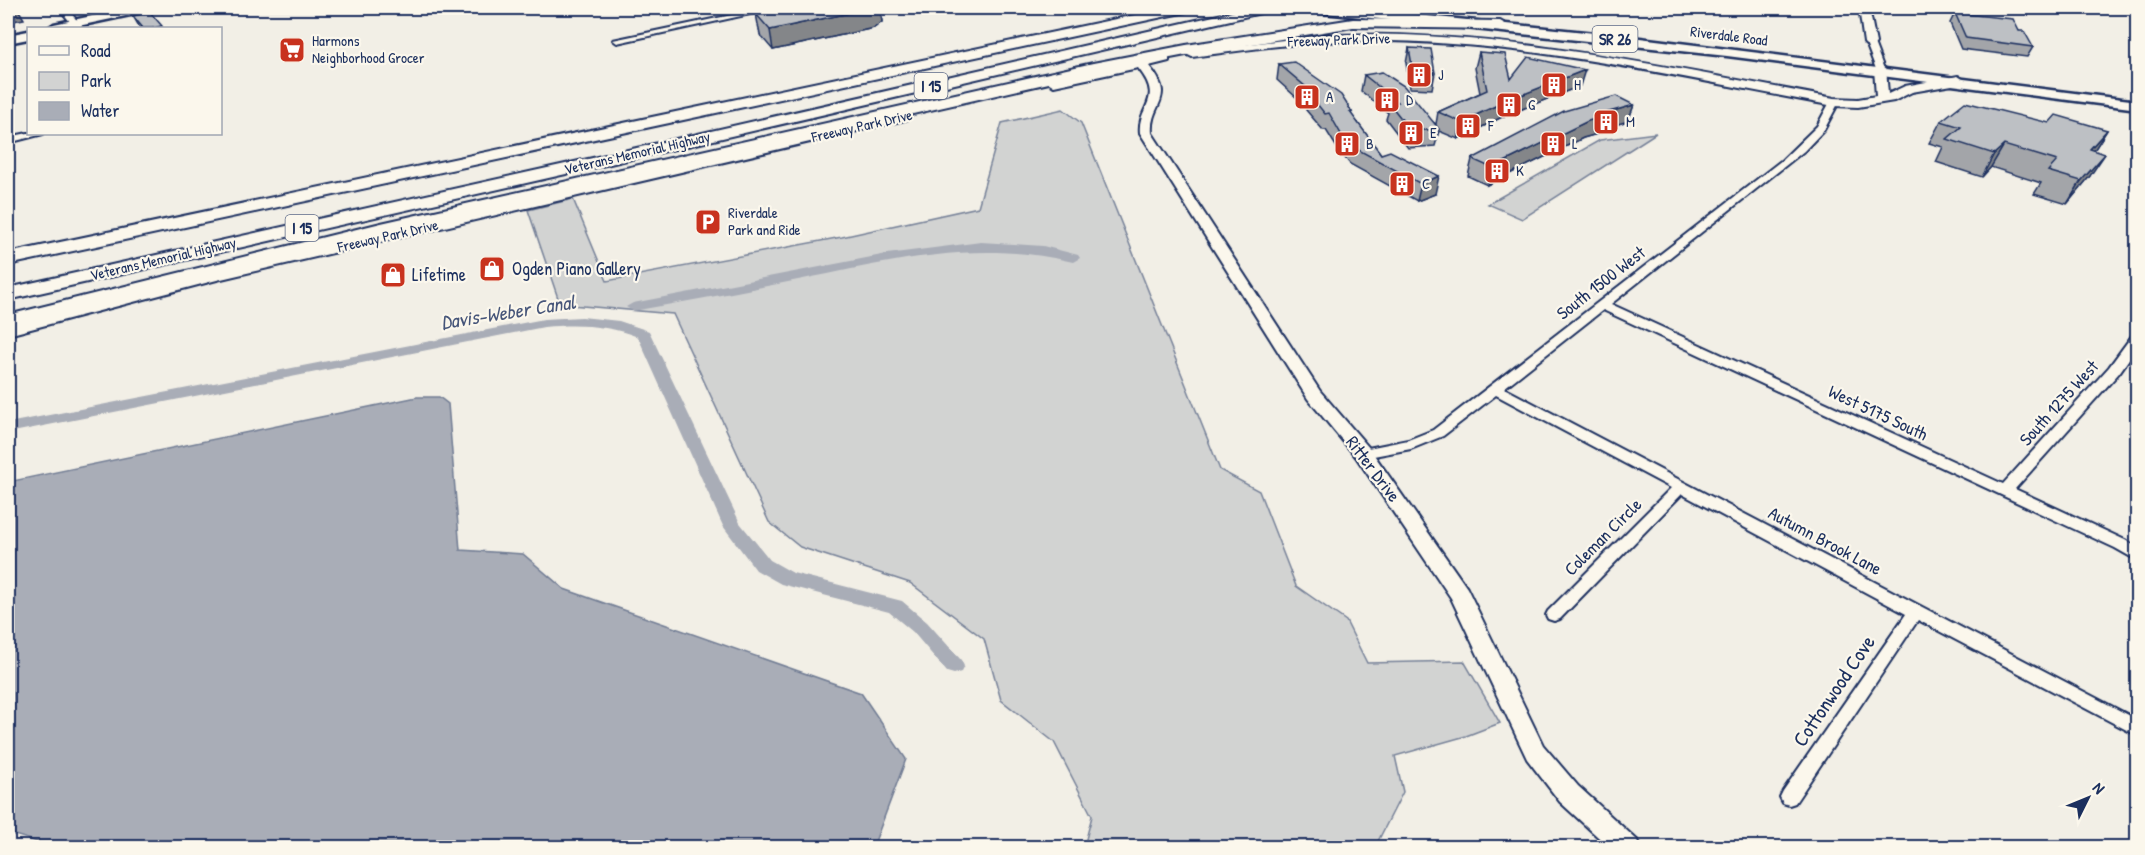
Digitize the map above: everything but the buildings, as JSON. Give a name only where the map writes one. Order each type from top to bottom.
[{"type":"highway","name":"Veterans Memorial Highway","points":[[8,259],[1186,8]]},
{"type":"highway","name":"Veterans Memorial Highway","points":[[8,294],[1265,8]]},
{"type":"highway","points":[[1305,30],[1331,22],[1341,10]]},
{"type":"highway","points":[[8,321],[369,231],[1093,68],[1305,30],[1368,22],[1500,25]]},
{"type":"highway","points":[[8,307],[1018,73],[1158,39],[1205,23]]},
{"type":"highway","points":[[8,246],[278,200]]},
{"type":"main road","points":[[77,26],[145,8]]},
{"type":"main road","name":"Riverdale Road","points":[[1315,8],[1500,25],[1880,69],[2138,105]]},
{"type":"main road","points":[[8,39],[27,34]]},
{"type":"street","points":[[63,8],[77,26]]},
{"type":"street","points":[[617,40],[774,8]]},
{"type":"street","points":[[1864,8],[1870,43],[1880,69],[1882,97],[1894,97],[1909,89],[1958,80]]},
{"type":"street","name":"Freeway Park Drive","points":[[8,330],[214,276],[999,94],[1227,48],[1302,40],[1368,38],[1532,48],[1834,102],[1858,103],[1882,97]]},
{"type":"street","name":"Ritter Drive","points":[[1141,64],[1154,81],[1157,94],[1154,108],[1145,123],[1146,133],[1193,209],[1314,395],[1363,453],[1460,594],[1535,752],[1569,794],[1628,848]]},
{"type":"street","name":"South 1500 West","points":[[1363,453],[1411,444],[1438,432],[1786,162],[1813,137],[1826,121],[1834,102]]},
{"type":"street","points":[[8,140],[33,135]]},
{"type":"street","name":"West 5175 South","points":[[1602,305],[2120,544],[2138,556]]},
{"type":"street","name":"South 1275 West","points":[[2005,491],[2114,370],[2138,336]]},
{"type":"street","name":"Autumn Brook Lane","points":[[1494,389],[2138,729]]},
{"type":"street","name":"Coleman Circle","points":[[1554,615],[1681,487]]},
{"type":"street","name":"Cottonwood Cove","points":[[1789,797],[1916,610]]},
{"type":"green space","points":[[1063,109],[1081,123],[1220,470],[1259,491],[1296,586],[1346,621],[1367,663],[1464,661],[1500,723],[1466,736],[1395,756],[1403,792],[1375,847],[1084,847],[1092,816],[1054,742],[1001,700],[984,639],[910,583],[800,547],[769,522],[673,314],[560,304],[528,210],[573,199],[607,281],[842,237],[978,207],[1002,123]]},
{"type":"green space","points":[[1656,133],[1522,219],[1488,204],[1600,140]]},
{"type":"water","points":[[417,397],[439,397],[448,404],[460,550],[523,554],[564,589],[861,693],[906,759],[873,847],[57,848],[8,833],[8,482]]},
{"type":"waterway","points":[[633,307],[887,258],[949,249],[981,246],[1012,247],[1043,250],[1073,258]]},
{"type":"waterway","name":"Davis-Weber Canal","points":[[8,428],[544,323],[582,321],[607,323],[631,329],[644,334],[732,526],[763,565],[788,579],[895,606],[920,627],[954,666]]},
{"type":"place","name":"Harmons Neighborhood Grocer","points":[[292,50]]},
{"type":"place","name":"J","points":[[1419,75]]},
{"type":"place","name":"H","points":[[1554,85]]},
{"type":"place","name":"A","points":[[1307,97]]},
{"type":"place","name":"D","points":[[1387,100]]},
{"type":"place","name":"G","points":[[1509,105]]},
{"type":"place","name":"M","points":[[1606,122]]},
{"type":"place","name":"F","points":[[1468,126]]},
{"type":"place","name":"E","points":[[1411,133]]},
{"type":"place","name":"B","points":[[1347,144]]},
{"type":"place","name":"L","points":[[1553,144]]},
{"type":"place","name":"K","points":[[1497,171]]},
{"type":"place","name":"C","points":[[1402,184]]},
{"type":"place","name":"Riverdale Park and Ride","points":[[708,222]]},
{"type":"place","name":"Ogden Piano Gallery","points":[[492,269]]},
{"type":"place","name":"Lifetime","points":[[393,275]]}]
